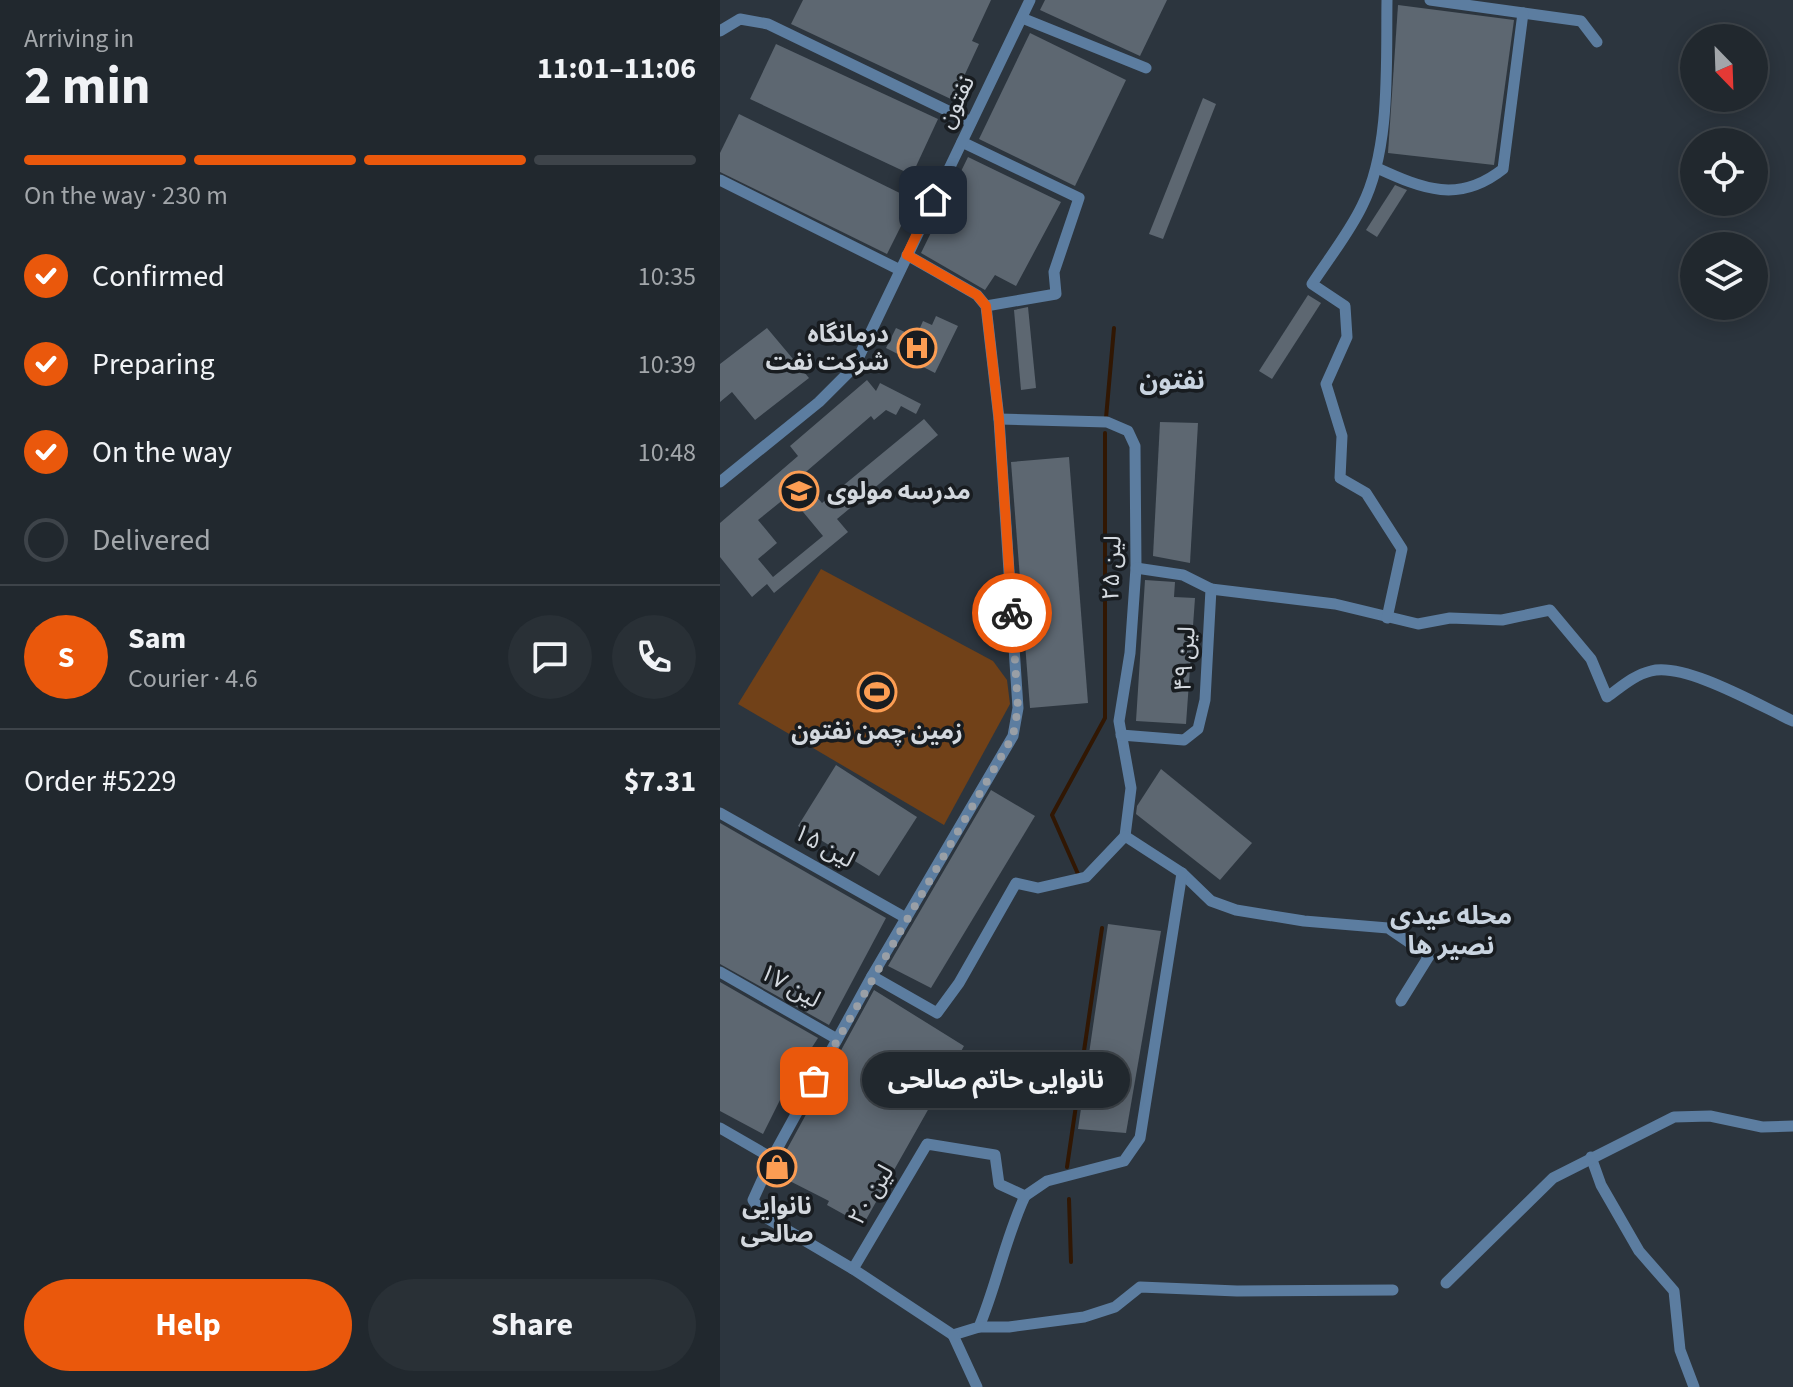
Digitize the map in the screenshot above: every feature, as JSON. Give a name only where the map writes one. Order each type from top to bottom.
[{"type":"street","name":"نفتون","points":[[720,482],[819,402],[854,367],[1030,0]]},
{"type":"street","points":[[1387,0],[1386,76],[1377,168],[1362,206],[1312,284],[1345,306],[1349,327],[1326,384],[1342,436],[1340,478],[1366,493],[1402,549],[1387,618]]},
{"type":"street","points":[[1430,0],[1581,21],[1597,42]]},
{"type":"street","points":[[1377,168],[1429,189],[1459,190],[1485,183],[1503,169],[1523,13]]},
{"type":"street","points":[[1022,18],[1146,68]]},
{"type":"street","points":[[720,31],[740,19],[768,24],[971,122]]},
{"type":"street","points":[[962,142],[1079,198],[1054,272],[1056,294],[986,306]]},
{"type":"street","points":[[720,180],[900,270]]},
{"type":"street","points":[[907,255],[977,295],[986,306],[999,419],[1018,708],[1013,736],[872,976],[772,1158],[753,1200],[765,1217],[853,1269],[953,1335],[977,1387]]},
{"type":"street","name":"لین ۲۵","points":[[999,419],[1107,422],[1128,431],[1135,446],[1136,568],[1130,653],[1119,721],[1131,788],[1125,836]]},
{"type":"street","points":[[1136,568],[1183,575],[1211,589],[1335,604],[1418,624],[1450,618],[1502,620],[1550,610],[1591,659],[1607,697],[1632,679],[1653,670],[1679,671],[1793,721]]},
{"type":"street","name":"لین ۴۹","points":[[1121,735],[1184,740],[1198,729],[1205,700],[1211,589]]},
{"type":"street","name":"لین ۱۵","points":[[720,813],[906,918]]},
{"type":"street","points":[[872,976],[937,1013],[959,983],[1016,883],[1038,888],[1086,877],[1125,836],[1182,873],[1211,901],[1236,910],[1388,928],[1429,956],[1401,1001]]},
{"type":"street","points":[[979,1327],[997,1283],[1008,1232],[1025,1196],[1047,1181],[1124,1161],[1140,1138],[1182,873]]},
{"type":"street","name":"لین ۱۷","points":[[720,972],[837,1039]]},
{"type":"street","points":[[1446,1283],[1553,1178],[1674,1117],[1710,1116],[1762,1127],[1793,1126]]},
{"type":"street","points":[[720,1128],[772,1158]]},
{"type":"street","name":"لین ۲۰","points":[[853,1269],[927,1144],[995,1155],[999,1184],[1025,1196]]},
{"type":"street","points":[[1591,1157],[1601,1185],[1639,1251],[1674,1291],[1680,1350],[1694,1387]]},
{"type":"street","points":[[953,1335],[979,1327],[1009,1327],[1084,1317],[1115,1307],[1140,1287],[1237,1291],[1393,1290]]},
{"type":"shaded area","name":"زمین چمن نفتون","points":[[821,569],[993,661],[1007,680],[1010,704],[944,825],[738,704]]},
{"type":"building","points":[[803,0],[991,0],[972,41],[979,44],[953,100],[791,24]]},
{"type":"building","points":[[1045,0],[1167,0],[1140,56],[1040,10]]},
{"type":"building","points":[[1398,5],[1514,20],[1494,165],[1388,153]]},
{"type":"building","points":[[1030,33],[1126,80],[1075,186],[979,139]]},
{"type":"building","points":[[776,44],[938,119],[912,175],[750,99]]},
{"type":"building","points":[[1203,98],[1216,104],[1163,239],[1149,234]]},
{"type":"building","points":[[739,114],[914,200],[887,254],[720,172],[720,153]]},
{"type":"building","points":[[968,157],[1061,202],[1016,286],[995,275],[985,290],[921,253]]},
{"type":"building","points":[[1395,185],[1407,190],[1377,237],[1366,230]]},
{"type":"building","points":[[1308,295],[1321,303],[1272,379],[1259,371]]},
{"type":"building","points":[[1028,307],[1036,388],[1021,390],[1014,310]]},
{"type":"building","points":[[936,316],[958,326],[935,373],[886,348],[896,328],[916,337],[923,321],[932,325]]},
{"type":"building","points":[[767,328],[809,378],[755,420],[732,392],[720,402],[720,364]]},
{"type":"building","points":[[867,380],[876,391],[880,383],[921,404],[916,414],[901,406],[896,415],[886,410],[874,420],[871,416],[800,477],[822,503],[924,419],[938,435],[837,519],[848,532],[774,593],[767,584],[752,597],[720,557],[720,523],[798,456],[790,446]],"holes":[[[789,495],[823,536],[773,577],[758,559],[777,543],[758,520]]]},
{"type":"building","points":[[1160,422],[1198,423],[1190,563],[1153,556]]},
{"type":"building","points":[[1069,457],[1088,703],[1030,708],[1011,462]]},
{"type":"building","points":[[1145,580],[1175,582],[1174,597],[1195,598],[1186,724],[1136,721]]},
{"type":"building","points":[[836,765],[917,817],[879,876],[798,826]]},
{"type":"building","points":[[1161,769],[1252,843],[1220,880],[1136,814],[1137,806]]},
{"type":"building","points":[[991,790],[1035,816],[931,988],[888,966]]},
{"type":"building","points":[[720,823],[886,918],[829,1025],[720,964]]},
{"type":"building","points":[[1108,924],[1161,931],[1126,1133],[1078,1129]]},
{"type":"building","points":[[720,982],[818,1038],[787,1086],[763,1134],[720,1111]]},
{"type":"building","points":[[874,990],[964,1046],[863,1225],[827,1205],[829,1201],[774,1173]]},
{"type":"waterway","points":[[1106,418],[1114,328]]},
{"type":"waterway","points":[[1078,874],[1052,815],[1105,718],[1105,433]]},
{"type":"waterway","points":[[1067,1167],[1102,928]]},
{"type":"waterway","points":[[1069,1199],[1071,1262]]},
{"type":"way so far","points":[[814,1081],[1013,736],[1018,708],[1012,613]]},
{"type":"place","name":"درمانگاه شرکت نفت","points":[[917,348]]},
{"type":"place","name":"مدرسه مولوی","points":[[799,491]]},
{"type":"place","name":"زمین چمن نفتون","points":[[877,692]]},
{"type":"place","name":"نانوایی حاتم صالحی","points":[[814,1081]]},
{"type":"place","name":"نانوایی صالحی","points":[[777,1167]]},
{"type":"district","name":"نفتون","points":[[1172,380]]},
{"type":"district","name":"محله عیدی نصیر ها","points":[[1451,930]]},
{"type":"route","points":[[933,200],[907,255],[977,295],[986,306],[999,419],[1012,613]]}]
